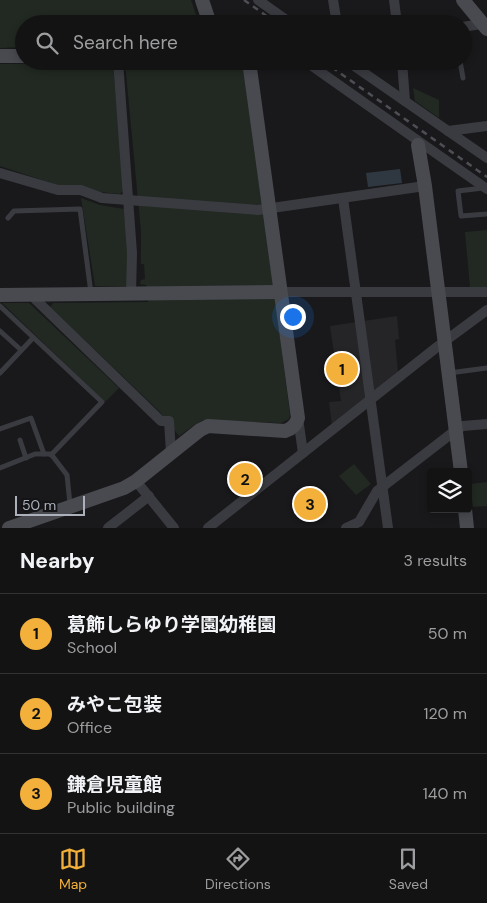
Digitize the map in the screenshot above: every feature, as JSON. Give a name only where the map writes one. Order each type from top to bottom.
[{"type":"street","points":[[202,0],[207,15]]},
{"type":"street","points":[[258,0],[279,15]]},
{"type":"street","points":[[333,0],[336,15]]},
{"type":"street","points":[[394,0],[396,15]]},
{"type":"street","points":[[463,0],[486,26]]},
{"type":"street","points":[[472,27],[486,26]]},
{"type":"street","points":[[0,56],[15,56]]},
{"type":"street","points":[[119,70],[132,253],[131,294]]},
{"type":"street","points":[[250,70],[303,453]]},
{"type":"street","points":[[318,70],[486,188]]},
{"type":"street","points":[[360,70],[487,158]]},
{"type":"street","points":[[403,70],[405,101]]},
{"type":"street","points":[[448,131],[487,126]]},
{"type":"street","points":[[418,142],[426,186],[461,468]]},
{"type":"street","points":[[0,173],[58,190],[81,190],[102,198],[258,210],[426,186]]},
{"type":"street","points":[[342,198],[388,528]]},
{"type":"street","points":[[0,295],[487,292]]},
{"type":"street","points":[[36,295],[36,300],[161,421],[169,421],[171,453]]},
{"type":"street","points":[[208,528],[487,310]]},
{"type":"street","points":[[9,528],[124,488],[136,481],[200,430],[208,426],[285,431],[294,426],[298,418]]},
{"type":"street","points":[[346,528],[359,522],[378,491],[456,430],[463,426],[487,424]]},
{"type":"street","points":[[136,481],[174,528]]},
{"type":"street","points":[[108,528],[149,496]]},
{"type":"street","points":[[465,513],[467,528]]},
{"type":"lane","points":[[462,70],[463,78]]},
{"type":"lane","points":[[486,188],[458,191],[461,216],[487,214]]},
{"type":"lane","points":[[8,218],[14,211],[80,210],[92,294]]},
{"type":"lane","points":[[0,306],[102,402],[51,455]]},
{"type":"lane","points":[[0,331],[21,350]]},
{"type":"lane","points":[[0,373],[34,338]]},
{"type":"lane","points":[[449,373],[487,368]]},
{"type":"lane","points":[[0,429],[31,418],[44,454]]},
{"type":"lane","points":[[20,440],[26,458]]},
{"type":"lane","points":[[0,468],[35,454],[51,455],[67,475],[70,506]]},
{"type":"shaded area","points":[[0,0],[191,0],[196,15],[15,15],[15,47],[0,48]]},
{"type":"shaded area","points":[[0,64],[15,64],[15,70],[113,70],[124,189],[120,194],[100,192],[82,185],[57,185],[0,166]]},
{"type":"shaded area","points":[[126,70],[245,70],[290,414],[289,419],[281,423],[203,420],[179,436],[160,412],[50,307],[53,303],[148,302],[146,285],[140,284],[141,280],[145,279],[144,264],[141,264],[141,231]]},
{"type":"shaded area","points":[[413,88],[439,100],[439,118],[415,101]]},
{"type":"shaded area","points":[[400,169],[402,183],[368,187],[366,173]]},
{"type":"shaded area","points":[[81,198],[100,205],[124,209],[128,245],[127,286],[95,286]]},
{"type":"shaded area","points":[[487,230],[487,287],[470,287],[465,232]]},
{"type":"shaded area","points":[[2,303],[29,303],[119,388],[105,402]]},
{"type":"shaded area","points":[[397,316],[399,339],[395,340],[398,373],[332,426],[329,402],[341,401],[330,326]]},
{"type":"shaded area","points":[[354,464],[371,484],[356,495],[339,476]]},
{"type":"shaded area","points":[[487,482],[487,506],[473,507],[472,484]]},
{"type":"railway","points":[[244,0],[265,15]]},
{"type":"railway","points":[[336,70],[487,177]]},
{"type":"place","name":"葛飾しらゆり学園幼稚園","points":[[342,369]]},
{"type":"place","name":"みやこ包装","points":[[245,479]]},
{"type":"place","name":"鎌倉児童館","points":[[310,504]]}]
